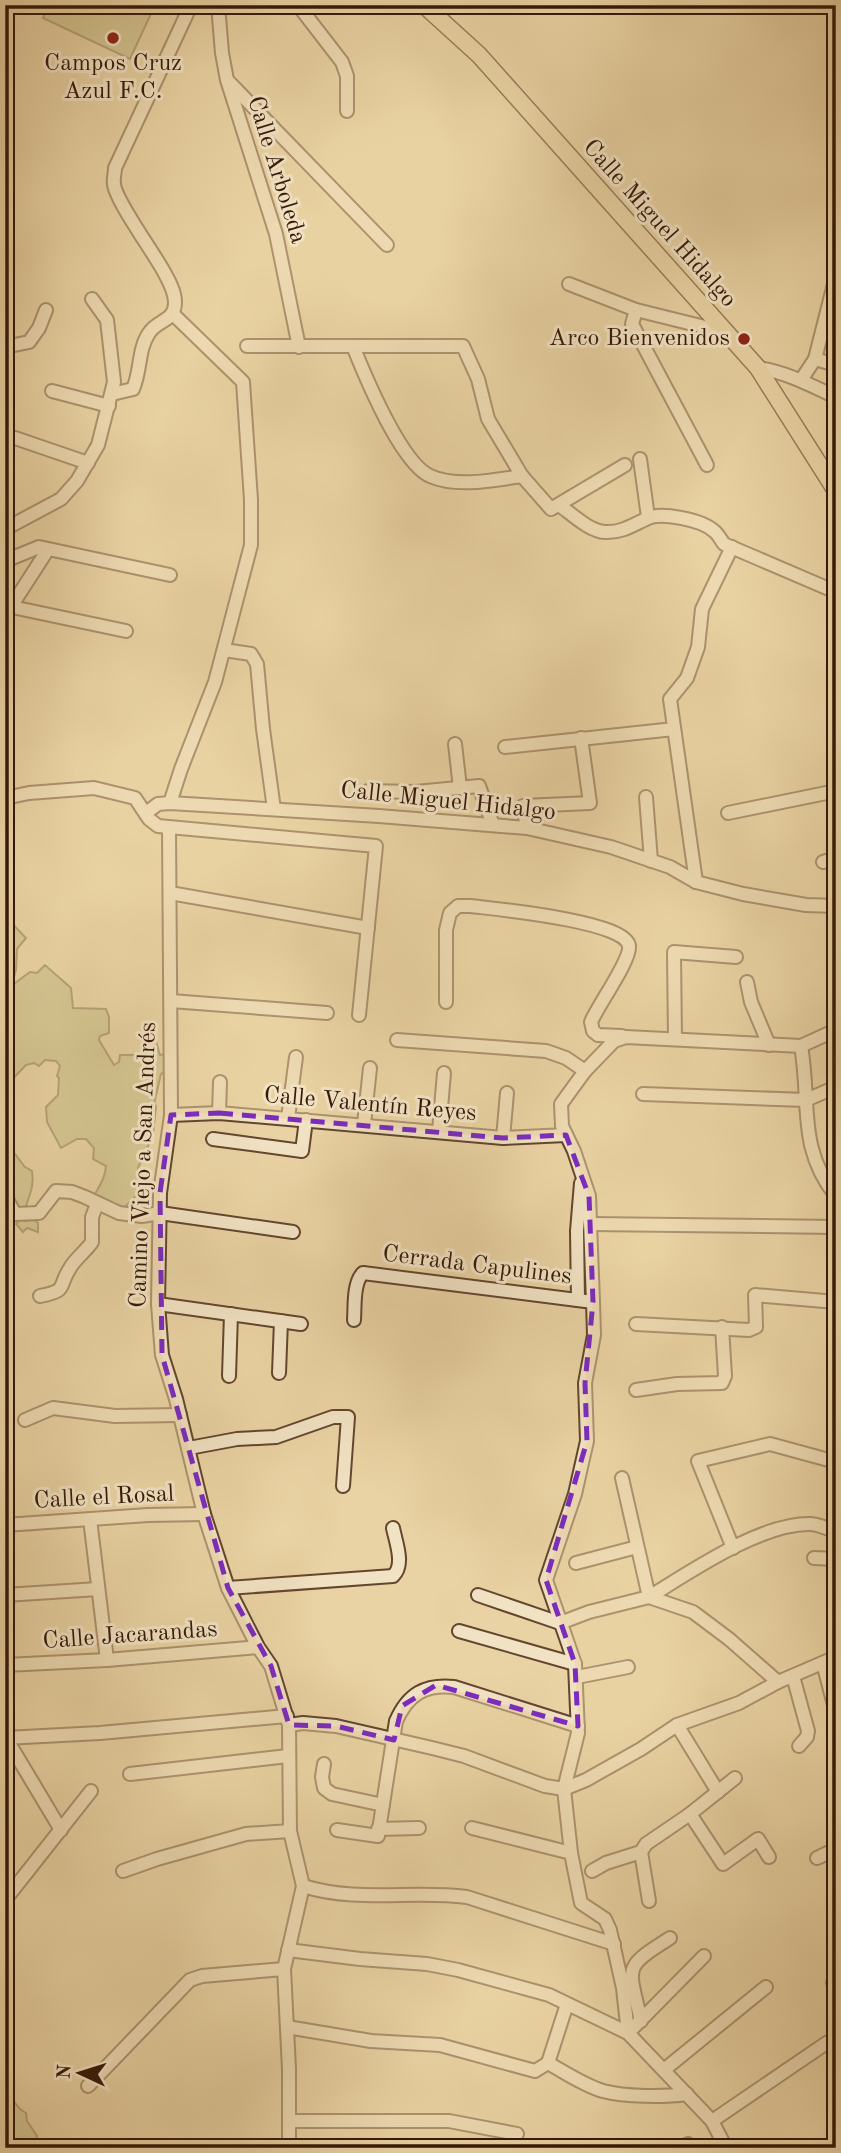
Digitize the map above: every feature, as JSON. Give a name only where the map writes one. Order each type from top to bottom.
[{"type":"main road","name":"Calle Miguel Hidalgo","points":[[425,5],[479,55],[758,368],[836,491]]},
{"type":"street","points":[[52,391],[111,400],[133,389],[148,334],[173,314],[175,300],[169,283],[153,252],[119,199],[114,184],[115,167],[191,5]]},
{"type":"street","name":"Calle Arboleda","points":[[218,5],[227,80],[276,234],[299,347]]},
{"type":"street","points":[[298,5],[342,62],[347,76],[347,111]]},
{"type":"street","points":[[227,80],[387,244]]},
{"type":"street","points":[[569,284],[636,310],[725,332]]},
{"type":"street","points":[[801,380],[815,359],[836,284]]},
{"type":"street","points":[[5,529],[61,499],[98,445],[114,382],[107,320],[92,299]]},
{"type":"street","points":[[5,347],[29,342],[47,310]]},
{"type":"street","points":[[636,310],[632,324],[707,465]]},
{"type":"street","points":[[146,813],[159,804],[170,803],[215,682],[251,545],[251,500],[243,382],[173,314]]},
{"type":"street","points":[[247,346],[463,346],[478,379],[488,419],[522,475],[555,507],[604,532],[636,526],[648,517],[674,516],[713,530],[724,544],[836,592]]},
{"type":"street","points":[[353,346],[391,428],[421,470],[430,476],[461,481],[489,481],[522,475]]},
{"type":"street","points":[[815,359],[836,365]]},
{"type":"street","points":[[758,368],[801,380],[836,397]]},
{"type":"street","points":[[15,438],[88,463]]},
{"type":"street","points":[[640,459],[648,517]]},
{"type":"street","points":[[555,507],[625,465]]},
{"type":"street","points":[[5,561],[39,547],[170,575]]},
{"type":"street","points":[[696,882],[670,699],[687,678],[698,647],[702,609],[732,547]]},
{"type":"street","points":[[46,549],[8,612],[126,631]]},
{"type":"street","points":[[224,650],[255,657],[274,809]]},
{"type":"street","points":[[505,747],[674,729]]},
{"type":"street","points":[[527,828],[523,806],[590,803],[581,738]]},
{"type":"street","points":[[455,744],[460,788]]},
{"type":"street","points":[[368,791],[416,792],[479,786],[493,825]]},
{"type":"street","points":[[5,798],[29,793],[94,788],[135,797],[158,826],[376,846],[359,1015]]},
{"type":"street","points":[[728,813],[836,791]]},
{"type":"street","points":[[646,797],[651,861]]},
{"type":"street","name":"Calle Miguel Hidalgo","points":[[170,803],[527,828],[589,842],[670,867],[696,882],[743,894],[806,905],[836,906]]},
{"type":"street","name":"Camino Viejo a San Andrés","points":[[169,828],[171,1115],[161,1182],[158,1304],[162,1355],[189,1448],[204,1514],[228,1588],[258,1647],[271,1666],[288,1720],[290,1831],[303,1886],[284,1969],[289,2148]]},
{"type":"street","points":[[170,894],[368,928]]},
{"type":"street","points":[[446,1003],[446,930],[450,913],[458,906],[471,905],[585,923],[619,934],[626,939],[629,947],[626,959],[592,1022],[593,1031],[598,1035],[801,1046],[836,1030]]},
{"type":"street","points":[[675,1039],[674,952],[736,957]]},
{"type":"street","points":[[747,982],[751,1002],[769,1045]]},
{"type":"street","points":[[171,1001],[327,1013]]},
{"type":"street","points":[[626,1037],[614,1041],[585,1071],[561,1104],[562,1126],[582,1172],[589,1196],[594,1335],[585,1383],[587,1441],[575,1494],[546,1580],[576,1671],[578,1726],[564,1789],[571,1853],[581,1903],[605,1919],[614,1944],[628,2033]]},
{"type":"street","points":[[397,1040],[546,1051],[566,1058],[585,1071]]},
{"type":"street","points":[[801,1046],[809,1143],[824,1182],[836,1196]]},
{"type":"street","points":[[288,1118],[296,1057]]},
{"type":"street","points":[[364,1124],[370,1068]]},
{"type":"street","points":[[439,1131],[444,1073]]},
{"type":"street","points":[[219,1113],[220,1082]]},
{"type":"street","points":[[643,1094],[806,1100],[836,1087]]},
{"type":"street","points":[[503,1138],[507,1093]]},
{"type":"street","name":"Calle Valentín Reyes","points":[[171,1115],[219,1113],[503,1138],[566,1135]]},
{"type":"street","points":[[213,1139],[302,1151],[306,1120]]},
{"type":"street","points":[[578,1300],[578,1231],[582,1172]]},
{"type":"street","points":[[5,1196],[10,1218],[39,1213],[56,1191],[72,1192],[119,1213],[142,1216],[160,1213],[293,1232]]},
{"type":"street","points":[[40,1296],[57,1292],[64,1284],[70,1267],[92,1242],[92,1217],[97,1204]]},
{"type":"street","points":[[590,1224],[836,1227]]},
{"type":"street","name":"Cerrada Capulines","points":[[354,1320],[357,1282],[359,1275],[363,1273],[593,1302]]},
{"type":"street","points":[[636,1324],[749,1330],[755,1327],[755,1295],[836,1302]]},
{"type":"street","points":[[158,1304],[301,1324]]},
{"type":"street","points":[[229,1376],[231,1314]]},
{"type":"street","points":[[279,1373],[281,1321]]},
{"type":"street","points":[[636,1390],[677,1384],[722,1383],[725,1376],[722,1327]]},
{"type":"street","points":[[25,1420],[53,1408],[115,1416],[180,1415]]},
{"type":"street","points":[[189,1448],[237,1439],[276,1437],[332,1417],[348,1417],[343,1486]]},
{"type":"street","points":[[733,1548],[698,1461],[770,1444],[836,1462]]},
{"type":"street","points":[[622,1478],[649,1597]]},
{"type":"street","name":"Calle el Rosal","points":[[5,1525],[204,1514]]},
{"type":"street","points":[[90,1519],[107,1660]]},
{"type":"street","points":[[478,1595],[560,1623],[589,1612],[649,1597],[733,1548],[791,1525],[813,1524],[836,1531]]},
{"type":"street","points":[[228,1588],[393,1576],[400,1565],[393,1528]]},
{"type":"street","points":[[576,1563],[637,1548]]},
{"type":"street","points":[[814,1558],[836,1559]]},
{"type":"street","points":[[5,1595],[98,1588]]},
{"type":"street","points":[[649,1597],[693,1612],[778,1682]]},
{"type":"street","points":[[459,1631],[576,1671],[628,1667]]},
{"type":"street","name":"Calle Jacarandas","points":[[5,1665],[107,1660],[258,1647]]},
{"type":"street","points":[[61,1830],[6,1738],[288,1720],[335,1726],[464,1756],[545,1786],[564,1789],[586,1780],[641,1749],[677,1725],[739,1703],[778,1682],[836,1657]]},
{"type":"street","points":[[823,1663],[836,1713]]},
{"type":"street","points":[[793,1675],[808,1731],[807,1737],[799,1746]]},
{"type":"street","points":[[337,1830],[378,1836],[396,1721],[402,1706],[416,1694],[436,1685],[454,1687],[578,1726]]},
{"type":"street","points":[[677,1725],[718,1792]]},
{"type":"street","points":[[130,1774],[288,1756]]},
{"type":"street","points":[[324,1764],[324,1788],[332,1794],[383,1805]]},
{"type":"street","points":[[592,1871],[606,1863],[641,1852],[646,1844],[691,1814],[735,1778]]},
{"type":"street","points":[[6,1896],[91,1791]]},
{"type":"street","points":[[691,1814],[723,1864],[758,1839],[769,1857]]},
{"type":"street","points":[[378,1829],[419,1828]]},
{"type":"street","points":[[471,1828],[571,1853]]},
{"type":"street","points":[[123,1871],[246,1835],[290,1831]]},
{"type":"street","points":[[817,1858],[836,1849]]},
{"type":"street","points":[[641,1852],[649,1901]]},
{"type":"street","points":[[303,1886],[328,1894],[342,1895],[448,1894],[467,1897],[614,1944]]},
{"type":"street","points":[[640,2021],[631,1977],[632,1968],[639,1958],[670,1938]]},
{"type":"street","points":[[288,1950],[427,1964],[549,1995],[628,2033],[712,2121],[726,2148]]},
{"type":"street","points":[[628,2033],[704,1956]]},
{"type":"street","points":[[88,2087],[190,1980],[202,1976],[284,1969]]},
{"type":"street","points":[[664,2069],[766,1987]]},
{"type":"street","points":[[287,2027],[371,2041],[440,2045],[534,2071],[548,2063],[567,2004]]},
{"type":"street","points":[[712,2121],[825,2044],[832,2040],[836,2042]]},
{"type":"street","points":[[548,2063],[584,2084],[605,2091],[668,2097],[687,2094]]},
{"type":"street","points":[[289,2121],[449,2121],[516,2134]]},
{"type":"highlighted area","points":[[219,1113],[503,1138],[566,1135],[589,1196],[593,1302],[585,1383],[587,1441],[546,1580],[575,1664],[578,1726],[436,1685],[402,1706],[394,1740],[336,1726],[289,1725],[271,1666],[228,1588],[162,1355],[160,1193],[171,1115]]},
{"type":"shaded area","name":"Campos Cruz Azul F.C.","points":[[49,5],[155,5],[130,59],[43,18]]},
{"type":"shaded area","points":[[5,916],[26,938],[17,949],[16,970],[11,986],[30,972],[37,973],[45,965],[71,988],[73,1008],[106,1009],[109,1033],[100,1036],[99,1040],[114,1065],[119,1062],[120,1055],[154,1053],[157,1045],[160,1055],[172,1054],[161,1074],[154,1104],[153,1135],[138,1168],[145,1183],[142,1190],[125,1207],[92,1200],[103,1179],[106,1166],[93,1159],[94,1148],[86,1139],[77,1139],[61,1148],[47,1122],[46,1107],[58,1095],[57,1076],[60,1066],[56,1061],[45,1060],[39,1066],[34,1063],[26,1065],[5,1087]]},
{"type":"shaded area","points":[[5,1141],[25,1167],[32,1171],[32,1186],[25,1215],[26,1221],[30,1218],[38,1223],[38,1232],[27,1228],[23,1232],[16,1224],[19,1221],[15,1217],[5,1221]]},
{"type":"shaded area","points":[[5,2091],[26,2113],[27,2121],[37,2136],[34,2148],[5,2148]]},
{"type":"place","name":"Campos Cruz Azul F.C.","points":[[113,38]]},
{"type":"place","name":"Arco Bienvenidos","points":[[744,339]]}]
